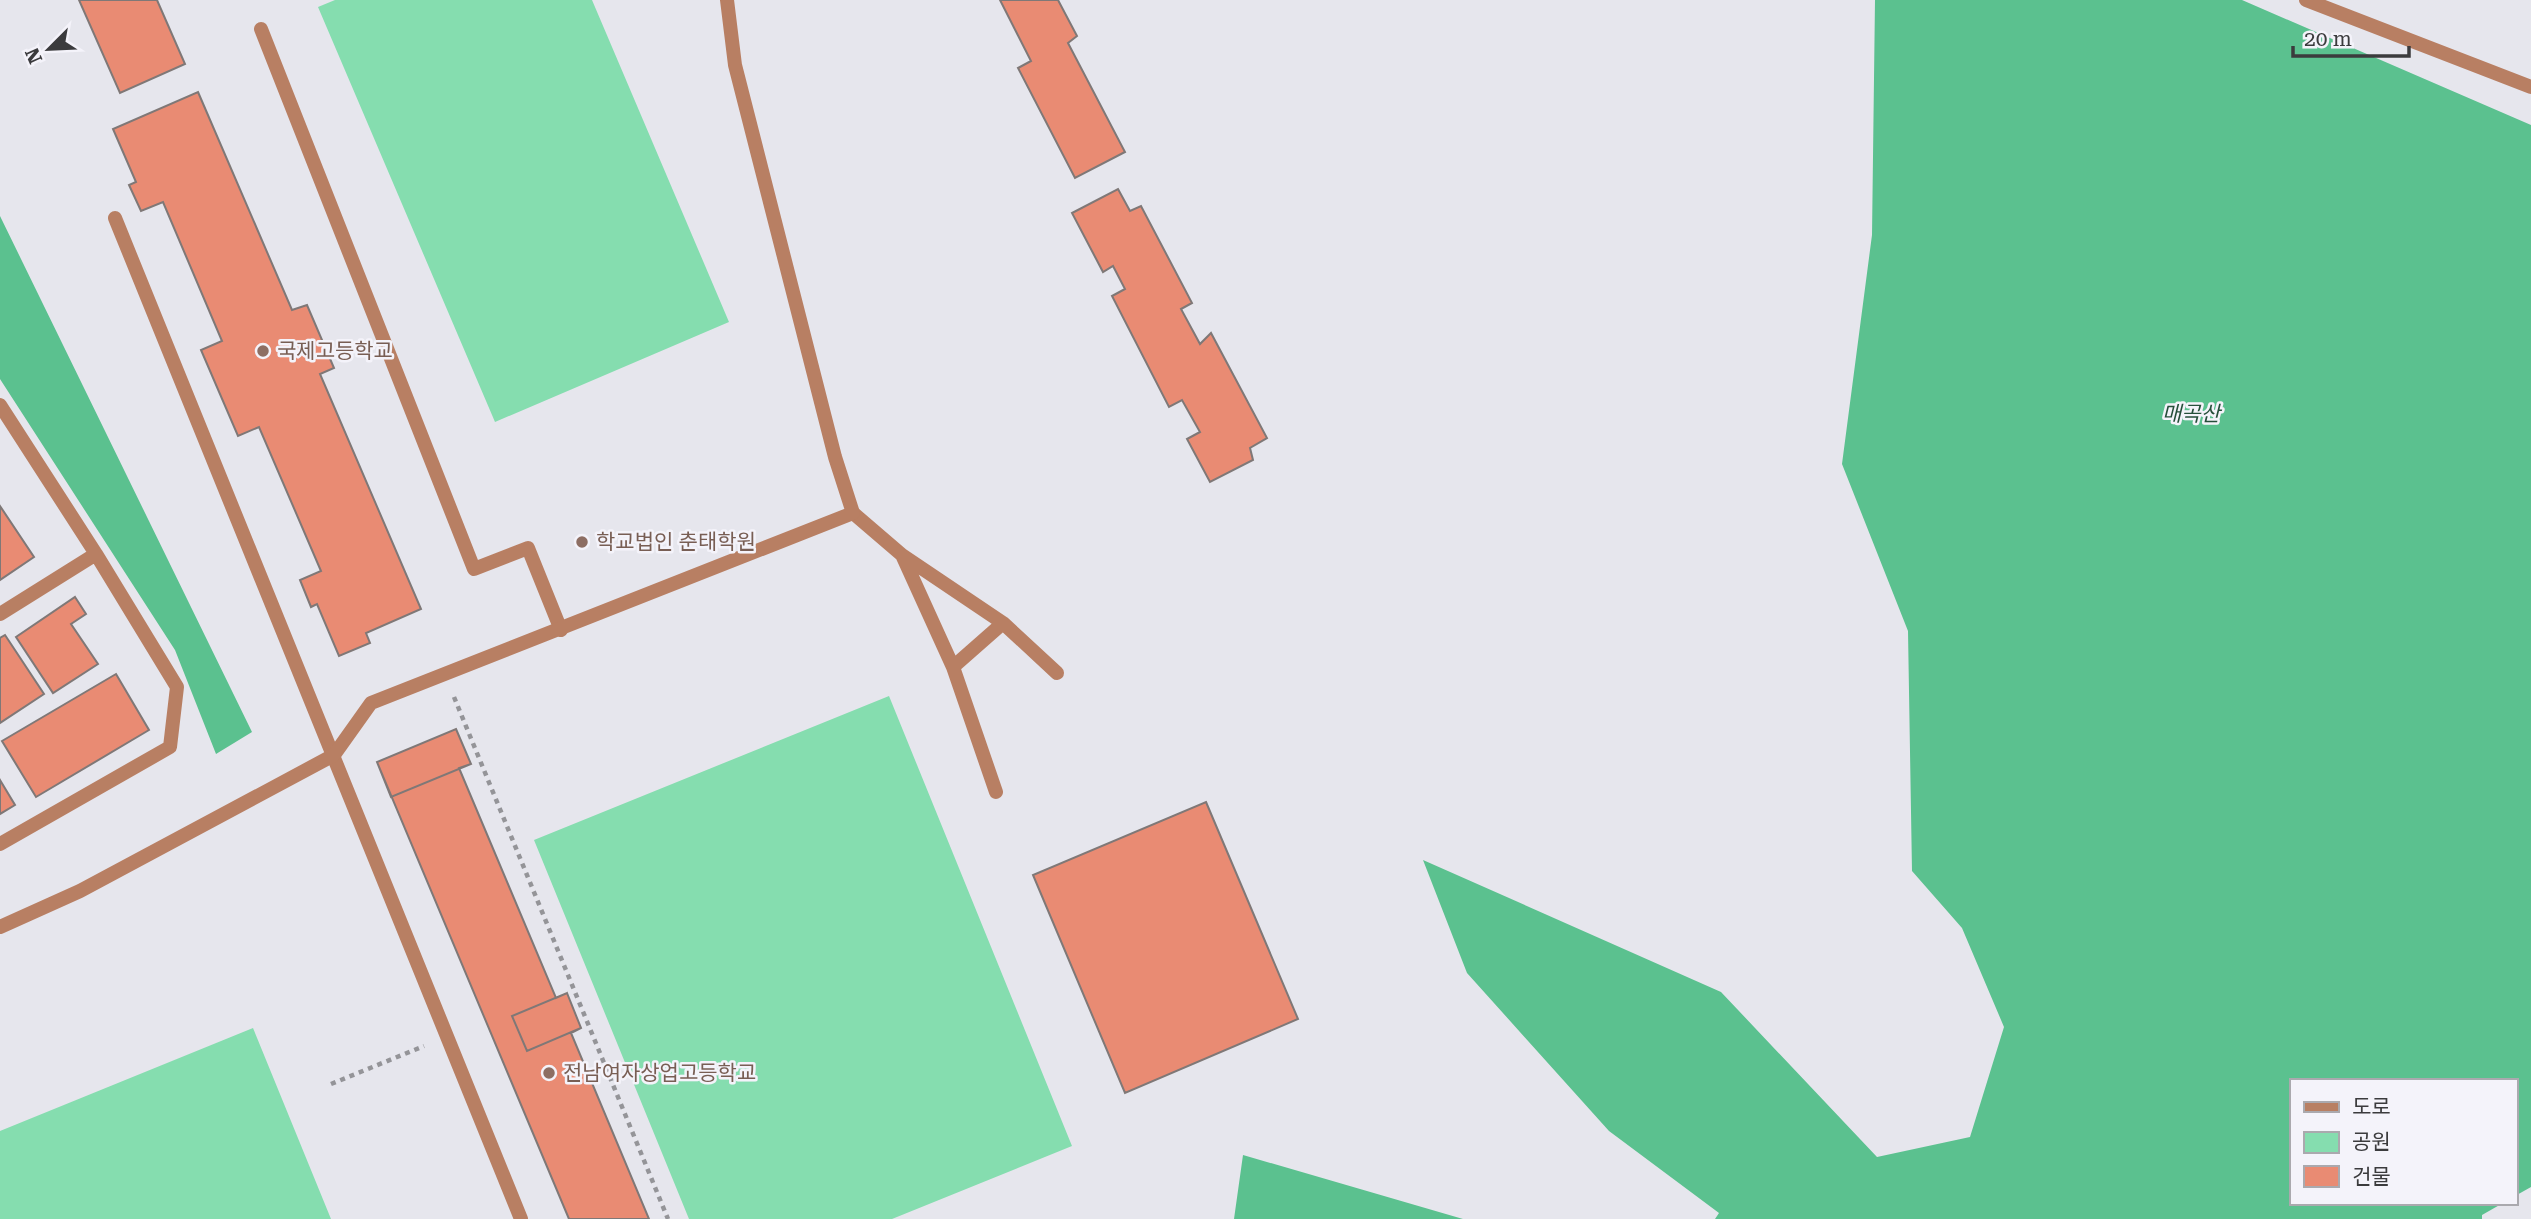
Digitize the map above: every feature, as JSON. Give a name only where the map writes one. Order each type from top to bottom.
[{"type":"street","points":[[727,0],[735,65],[835,457],[853,513],[902,555],[1003,623],[1057,673]]},
{"type":"street","points":[[2306,0],[2531,87]]},
{"type":"street","points":[[261,29],[474,569],[528,548],[561,630]]},
{"type":"street","points":[[115,218],[521,1219]]},
{"type":"street","points":[[0,405],[177,687],[170,747],[0,844]]},
{"type":"street","points":[[0,927],[80,891],[334,755],[371,703],[853,513]]},
{"type":"street","points":[[0,614],[96,554]]},
{"type":"street","points":[[902,555],[953,667],[996,792]]},
{"type":"street","points":[[953,667],[1003,623]]},
{"type":"path","points":[[444,673],[668,1219]]},
{"type":"path","points":[[331,1084],[447,1036]]},
{"type":"green space","points":[[335,0],[592,0],[729,322],[495,422],[318,7]]},
{"type":"green space","name":"매곡산","points":[[1875,0],[2242,0],[2531,125],[2531,1187],[2517,1195],[2517,1079],[2290,1079],[2290,1205],[2500,1205],[2482,1215],[2482,1219],[1715,1219],[1719,1213],[1609,1131],[1467,973],[1423,860],[1721,992],[1877,1157],[1970,1137],[2004,1027],[1962,928],[1912,871],[1908,631],[1842,464],[1872,235]]},
{"type":"green space","points":[[0,216],[252,732],[216,754],[175,650],[0,379]]},
{"type":"green space","points":[[889,696],[1072,1146],[892,1219],[689,1219],[534,840]]},
{"type":"green space","points":[[253,1028],[331,1219],[0,1219],[0,1131]]},
{"type":"green space","points":[[1243,1155],[1463,1219],[1234,1219]]},
{"type":"building","points":[[79,0],[157,0],[185,64],[120,93]]},
{"type":"building","points":[[1000,0],[1058,0],[1077,36],[1068,43],[1125,152],[1075,178],[1018,68],[1031,61]]},
{"type":"building","points":[[198,92],[292,310],[307,305],[334,368],[320,374],[421,609],[366,633],[370,643],[339,656],[317,604],[311,607],[300,580],[321,571],[259,427],[238,436],[201,350],[222,341],[163,202],[141,211],[129,185],[136,182],[113,129]]},
{"type":"building","points":[[1118,189],[1130,211],[1141,206],[1192,303],[1181,309],[1200,344],[1211,333],[1267,438],[1250,448],[1253,460],[1210,482],[1187,439],[1200,432],[1182,400],[1169,407],[1112,296],[1125,289],[1113,266],[1103,272],[1072,213]]},
{"type":"building","points":[[0,506],[34,557],[0,580]]},
{"type":"building","points":[[75,597],[86,614],[71,624],[98,664],[53,693],[16,637]]},
{"type":"building","points":[[5,635],[44,694],[0,723],[0,638]]},
{"type":"building","points":[[116,674],[149,730],[36,797],[2,741]]},
{"type":"building","points":[[456,729],[471,764],[459,768],[556,998],[567,993],[581,1028],[571,1033],[649,1219],[569,1219],[377,762]]},
{"type":"building","points":[[456,729],[471,764],[391,797],[377,762]]},
{"type":"building","points":[[0,780],[15,805],[0,814]]},
{"type":"building","points":[[1206,802],[1298,1019],[1125,1093],[1033,875]]},
{"type":"building","points":[[567,993],[581,1028],[527,1051],[512,1016]]},
{"type":"place","name":"국제고등학교","points":[[263,351]]},
{"type":"place","name":"학교법인 춘태학원","points":[[582,542]]},
{"type":"place","name":"전남여자상업고등학교","points":[[549,1073]]}]
